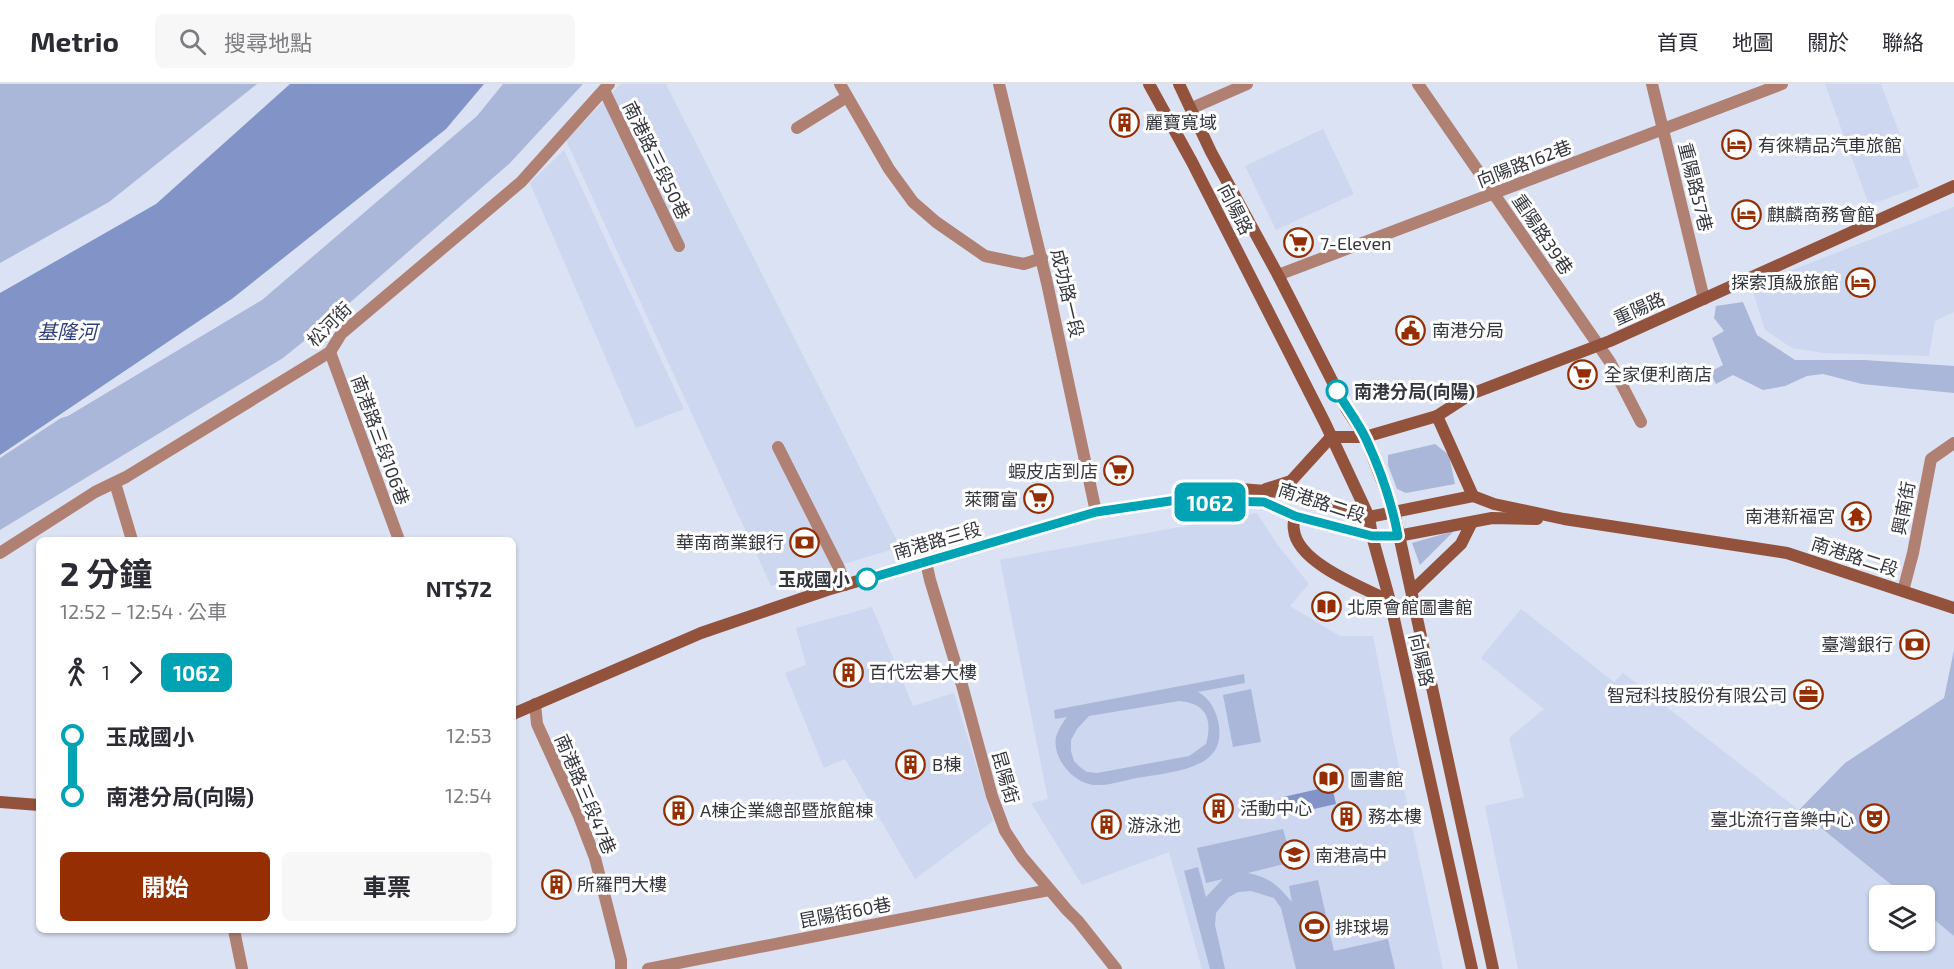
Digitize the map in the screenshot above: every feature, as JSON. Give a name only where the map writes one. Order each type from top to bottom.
[{"type":"main road","name":"向陽路","points":[[1149,84],[1192,162],[1331,436],[1369,517],[1390,601],[1472,969]]},
{"type":"main road","name":"向陽路","points":[[1179,84],[1211,152],[1278,275],[1347,410],[1365,437],[1394,512],[1493,969]]},
{"type":"main road","name":"重陽路","points":[[1331,436],[1365,437],[1437,416],[1471,394],[1597,345],[1954,186]]},
{"type":"main road","points":[[1437,416],[1473,495]]},
{"type":"main road","points":[[1263,490],[1291,481],[1331,436]]},
{"type":"main road","name":"南港路二段","points":[[1177,500],[1216,487],[1263,490],[1291,494],[1369,517],[1473,495],[1494,504],[1564,519],[1787,553],[1954,608]]},
{"type":"main road","name":"南港路三段","points":[[516,713],[701,633],[845,585],[1096,512],[1177,500]]},
{"type":"main road","name":"南港路二段","points":[[1177,500],[1264,502],[1295,516],[1372,536],[1398,536],[1492,518],[1564,519]]},
{"type":"main road","points":[[1295,516],[1293,531],[1309,558],[1390,601]]},
{"type":"main road","points":[[1412,591],[1461,544],[1472,522]]},
{"type":"main road","points":[[0,802],[36,805]]},
{"type":"street","points":[[840,84],[889,169],[913,202],[985,256],[1024,264],[1042,258]]},
{"type":"street","name":"成功路一段","points":[[999,84],[1042,258],[1096,512]]},
{"type":"street","points":[[1192,108],[1247,84]]},
{"type":"street","name":"重陽路39巷","points":[[1418,84],[1610,362],[1641,422]]},
{"type":"street","name":"重陽路57巷","points":[[1652,84],[1704,298]]},
{"type":"street","name":"向陽路162巷","points":[[1278,275],[1782,84]]},
{"type":"street","name":"南港路三段50巷","points":[[607,87],[679,246]]},
{"type":"street","name":"松河街","points":[[0,553],[95,492],[115,483],[330,352],[341,334],[521,182],[607,87]]},
{"type":"street","points":[[797,128],[847,97]]},
{"type":"street","name":"南港路三段106巷","points":[[330,352],[398,537]]},
{"type":"street","name":"興南街","points":[[1903,591],[1913,553],[1931,459],[1954,443]]},
{"type":"street","points":[[778,447],[839,568],[845,585]]},
{"type":"street","points":[[115,483],[131,537]]},
{"type":"street","name":"昆陽街","points":[[926,562],[999,818],[1005,831],[1022,857],[1116,969]]},
{"type":"street","name":"南港路三段47巷","points":[[535,704],[537,724],[579,816],[595,858],[621,960],[621,969]]},
{"type":"street","name":"昆陽街60巷","points":[[648,969],[1049,890]]},
{"type":"street","points":[[235,933],[242,969]]},
{"type":"shaded area","points":[[0,84],[257,84],[109,202],[0,263]]},
{"type":"shaded area","points":[[503,84],[583,84],[510,163],[330,320],[283,358],[0,530],[0,458],[61,418],[68,416],[262,300],[477,116]]},
{"type":"shaded area","points":[[621,84],[666,84],[900,547],[771,586],[566,140]]},
{"type":"shaded area","points":[[1825,84],[1881,84],[1919,187],[1869,205]]},
{"type":"shaded area","points":[[1323,129],[1354,194],[1276,230],[1245,166]]},
{"type":"shaded area","points":[[564,150],[684,409],[636,428],[530,183]]},
{"type":"shaded area","points":[[1954,207],[1954,312],[1935,321],[1929,356],[1824,353],[1792,348],[1765,330],[1751,286]]},
{"type":"shaded area","points":[[1743,302],[1757,335],[1795,360],[1864,360],[1954,366],[1954,393],[1862,384],[1823,374],[1807,376],[1785,386],[1763,390],[1733,375],[1716,384],[1710,372],[1723,365],[1712,338],[1724,331],[1714,318],[1716,306]]},
{"type":"shaded area","points":[[1435,444],[1449,455],[1455,484],[1406,493],[1397,489],[1388,465],[1388,455]]},
{"type":"shaded area","points":[[1257,513],[1277,544],[1309,584],[1290,606],[1340,636],[1373,636],[1443,969],[1202,969],[1169,852],[1082,885],[1031,803],[1048,799],[1000,560]]},
{"type":"shaded area","points":[[1454,531],[1420,565],[1412,543]]},
{"type":"shaded area","points":[[872,607],[913,706],[954,693],[993,821],[915,879],[845,759],[824,768],[785,673],[806,665],[796,628]]},
{"type":"shaded area","points":[[1521,609],[1614,682],[1623,673],[1892,885],[1869,885],[1869,951],[1935,951],[1935,920],[1954,936],[1954,969],[1518,969],[1485,806],[1524,797],[1509,738],[1544,709],[1481,658]]},
{"type":"shaded area","points":[[1954,650],[1954,936],[1935,920],[1935,885],[1892,885],[1799,810],[1845,763],[1944,698]]},
{"type":"shaded area","points":[[1244,674],[1245,683],[1198,692],[1212,706],[1219,726],[1219,741],[1214,752],[1204,761],[1178,771],[1112,784],[1088,784],[1080,781],[1061,762],[1056,737],[1067,717],[1055,719],[1054,710]],"holes":[[[1179,701],[1188,702],[1201,709],[1208,720],[1209,727],[1206,744],[1189,756],[1097,773],[1087,772],[1074,761],[1071,740],[1089,716]]]},
{"type":"shaded area","points":[[1251,689],[1261,742],[1233,747],[1223,695]]},
{"type":"shaded area","points":[[1283,829],[1292,862],[1248,873],[1273,883],[1292,902],[1289,886],[1318,880],[1334,951],[1388,939],[1395,969],[1296,969],[1281,908],[1274,898],[1251,891],[1238,892],[1229,897],[1216,913],[1215,925],[1225,969],[1210,969],[1184,871],[1198,867],[1206,897],[1223,879],[1206,883],[1197,848]]},
{"type":"water","name":"基隆河","points":[[290,84],[484,84],[446,129],[233,298],[0,455],[0,293],[156,204]]},
{"type":"water","points":[[1332,786],[1336,804],[1287,815],[1283,797]]},
{"type":"bus line","name":"1062","points":[[867,579],[1096,512],[1177,500],[1264,502],[1295,516],[1372,536],[1398,536],[1394,512],[1365,437],[1337,391]]},
{"type":"place","name":"麗寶寬域","points":[[1124,122]]},
{"type":"place","name":"有徠精品汽車旅館","points":[[1737,145]]},
{"type":"place","name":"麒麟商務會館","points":[[1746,214]]},
{"type":"place","name":"7-Eleven","points":[[1299,243]]},
{"type":"place","name":"探索頂級旅館","points":[[1860,282]]},
{"type":"place","name":"南港分局","points":[[1411,330]]},
{"type":"place","name":"全家便利商店","points":[[1583,374]]},
{"type":"place","name":"南港分局(向陽)","points":[[1337,391]]},
{"type":"place","name":"蝦皮店到店","points":[[1119,471]]},
{"type":"place","name":"萊爾富","points":[[1039,499]]},
{"type":"place","name":"南港新福宮","points":[[1856,516]]},
{"type":"place","name":"華南商業銀行","points":[[805,542]]},
{"type":"place","name":"玉成國小","points":[[867,579]]},
{"type":"place","name":"北原會館圖書館","points":[[1326,607]]},
{"type":"place","name":"臺灣銀行","points":[[1914,644]]},
{"type":"place","name":"百代宏碁大樓","points":[[848,672]]},
{"type":"place","name":"智冠科技股份有限公司","points":[[1808,695]]},
{"type":"place","name":"B棟","points":[[911,764]]},
{"type":"place","name":"圖書館","points":[[1329,779]]},
{"type":"place","name":"活動中心","points":[[1219,808]]},
{"type":"place","name":"A棟企業總部暨旅館棟","points":[[679,810]]},
{"type":"place","name":"務本樓","points":[[1347,816]]},
{"type":"place","name":"臺北流行音樂中心","points":[[1875,819]]},
{"type":"place","name":"游泳池","points":[[1106,825]]},
{"type":"place","name":"南港高中","points":[[1294,855]]},
{"type":"place","name":"所羅門大樓","points":[[556,884]]},
{"type":"place","name":"排球場","points":[[1314,927]]}]
